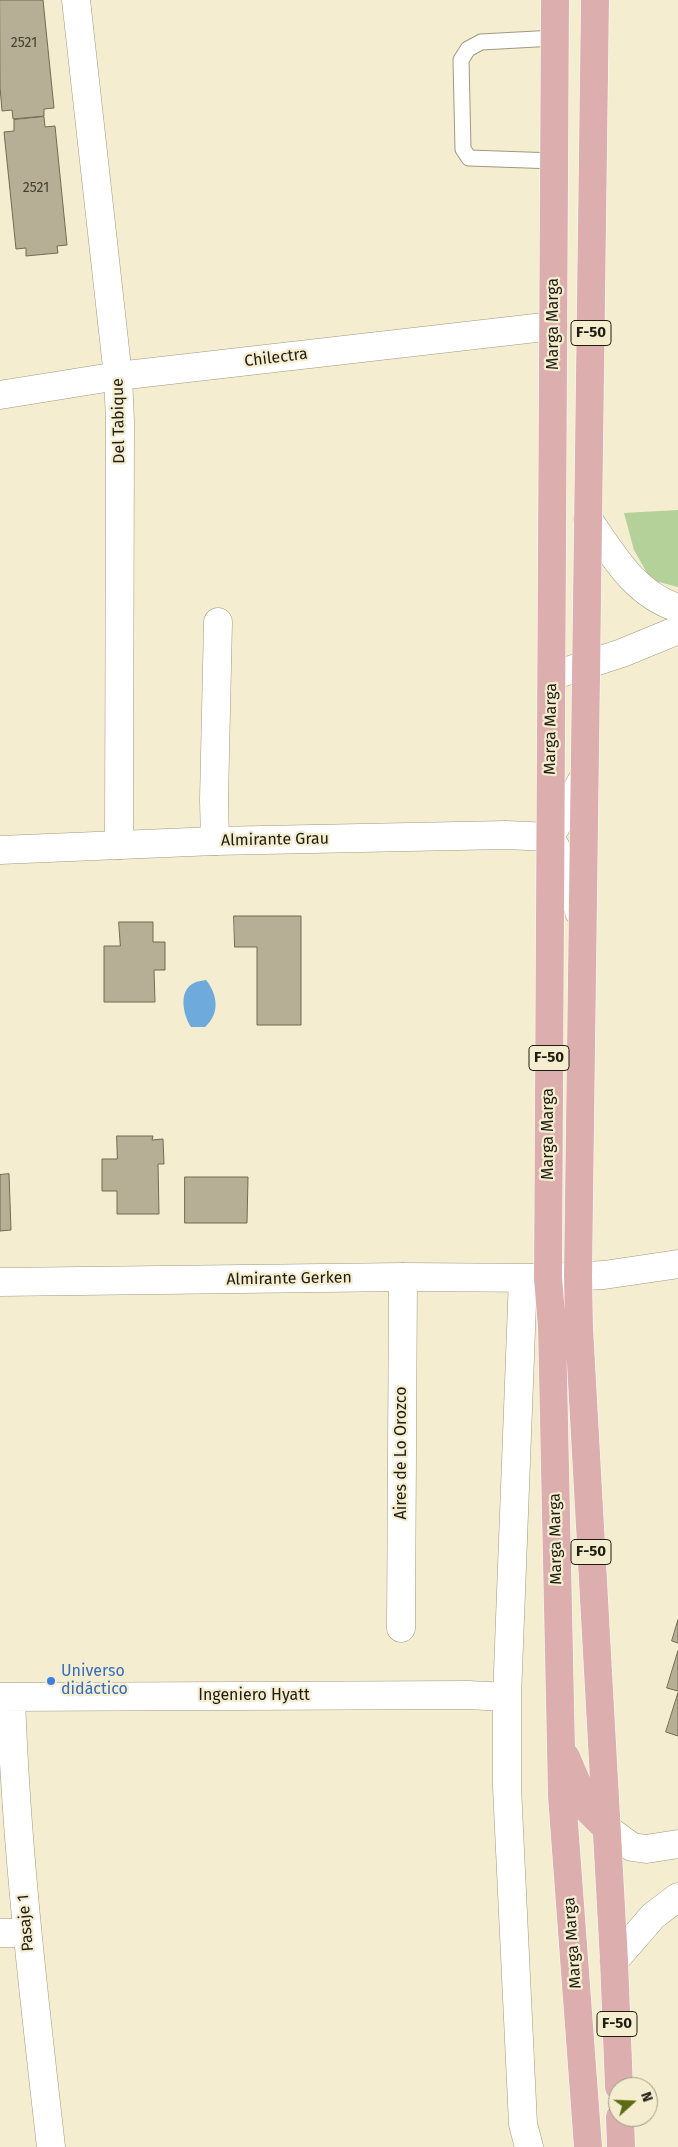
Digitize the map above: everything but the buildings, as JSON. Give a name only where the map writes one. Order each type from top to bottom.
[{"type":"main road","name":"Marga Marga","points":[[555,0],[550,837],[536,1278],[552,1327],[562,1806],[588,2147]]},
{"type":"main road","name":"Marga Marga","points":[[595,0],[581,926],[578,1276],[619,2077]]},
{"type":"main road","points":[[560,1742],[589,1811],[606,1828]]},
{"type":"main road","points":[[620,2127],[621,2147]]},
{"type":"street","name":"Del Tabique","points":[[76,0],[118,376],[120,421],[119,845]]},
{"type":"street","name":"Chilectra","points":[[0,395],[118,376],[553,326]]},
{"type":"street","points":[[588,519],[628,576],[661,602],[678,608]]},
{"type":"street","points":[[215,841],[214,800],[218,622]]},
{"type":"street","points":[[552,676],[622,653],[678,630]]},
{"type":"street","points":[[581,926],[576,896],[566,866],[550,837],[584,778]]},
{"type":"street","name":"Almirante Grau","points":[[0,850],[215,841],[506,835],[550,837]]},
{"type":"street","name":"Almirante Gerken","points":[[0,1282],[403,1277],[536,1278],[604,1275],[678,1264]]},
{"type":"street","name":"Aires de Lo Orozco","points":[[402,1628],[403,1277]]},
{"type":"street","name":"Marga Marga","points":[[529,2147],[522,2114],[507,1787],[507,1696],[536,1278]]},
{"type":"street","name":"Ingeniero Hyatt","points":[[5,1697],[507,1696]]},
{"type":"street","name":"Pasaje 1","points":[[5,1697],[13,1763],[13,1933],[51,2147]]},
{"type":"street","points":[[606,1828],[632,1847],[646,1849],[678,1844]]},
{"type":"street","points":[[614,1961],[653,1916],[678,1897]]},
{"type":"lane","points":[[554,162],[469,158],[463,148],[461,60],[468,49],[481,42],[555,38]]},
{"type":"green space","points":[[678,510],[678,587],[651,580],[634,550],[624,513]]},
{"type":"water","points":[[206,980],[215,998],[215,1010],[210,1022],[205,1027],[191,1027],[184,1010],[184,997],[189,986],[198,981]]},
{"type":"place","name":"Universo didáctico","points":[[51,1681]]}]
